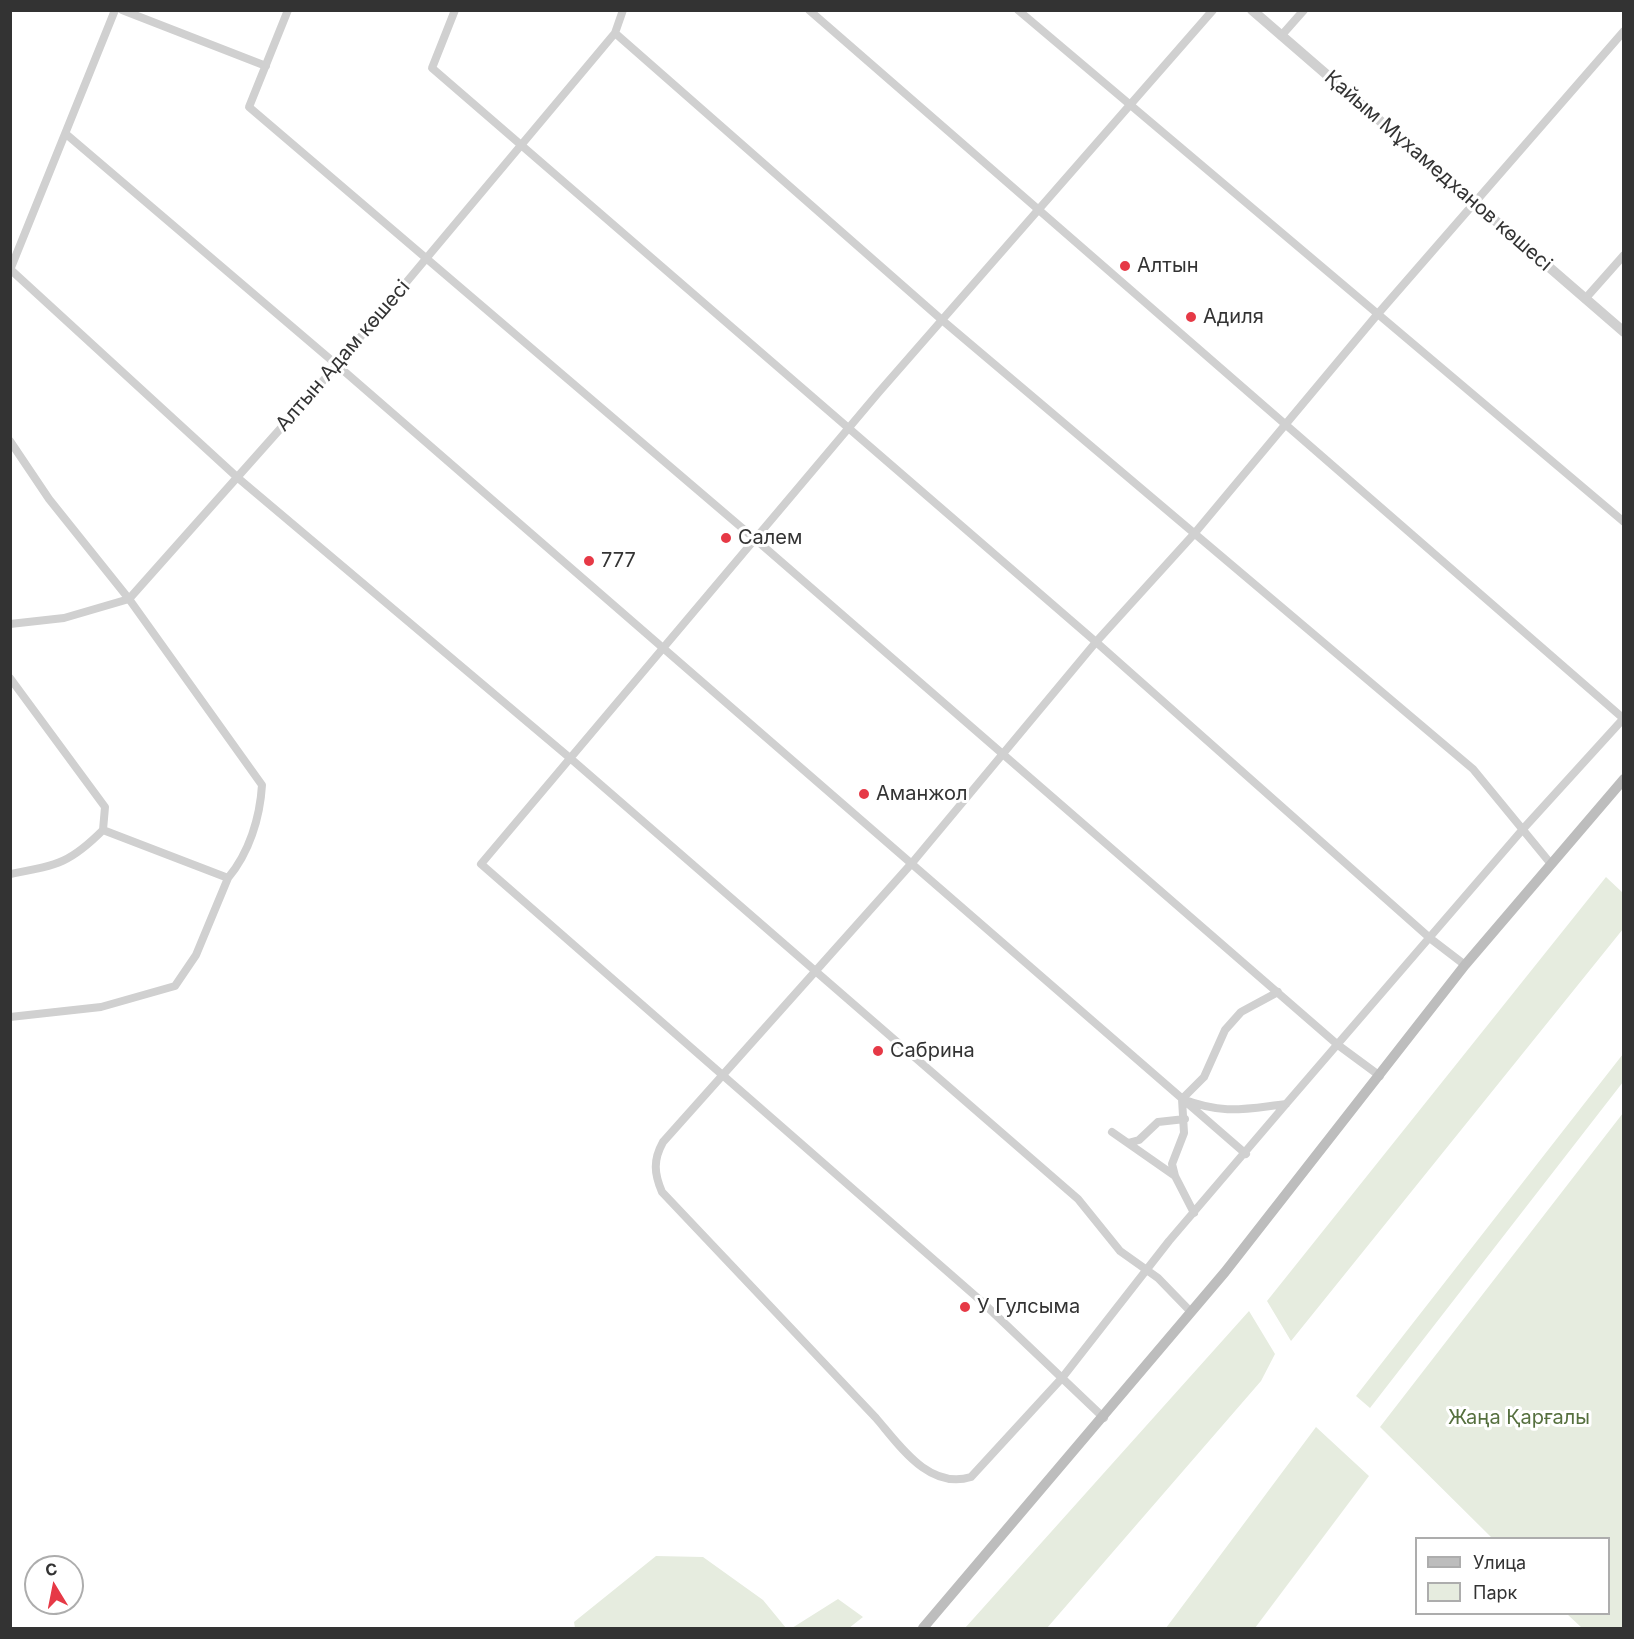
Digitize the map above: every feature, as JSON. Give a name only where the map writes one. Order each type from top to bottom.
[{"type":"main road","points":[[923,1629],[1104,1418],[1380,1076],[1465,965],[1572,836],[1623,779]]},
{"type":"street","points":[[115,10],[11,270],[238,478],[570,758],[1078,1199],[1120,1251],[1148,1271],[1191,1312]]},
{"type":"street","points":[[122,10],[266,66]]},
{"type":"street","points":[[288,10],[249,107],[755,539],[1338,1045],[1380,1076]]},
{"type":"street","points":[[455,10],[432,68],[1096,642],[1431,939],[1465,965]]},
{"type":"street","name":"Алтын Адам көшесі","points":[[129,599],[337,365],[521,146],[615,33],[623,10]]},
{"type":"street","points":[[809,10],[1037,211],[1287,425],[1623,719],[1523,829],[1431,939],[1286,1104],[1062,1378],[971,1477],[959,1481],[938,1477],[909,1457],[876,1418],[662,1192],[654,1172],[656,1154],[663,1142],[721,1075],[912,863],[1096,642],[1194,534],[1287,425],[1376,315],[1623,31]]},
{"type":"street","points":[[1018,10],[1623,522]]},
{"type":"street","points":[[1104,1418],[981,1300],[481,864],[848,429],[1213,10]]},
{"type":"street","name":"Қайым Мұхамедханов көшесі","points":[[1252,10],[1623,332]]},
{"type":"street","points":[[1281,36],[1304,10]]},
{"type":"street","points":[[615,33],[942,320],[1473,769],[1551,864]]},
{"type":"street","points":[[66,134],[337,365],[1246,1154]]},
{"type":"street","points":[[1585,299],[1623,255]]},
{"type":"street","points":[[10,441],[49,499],[129,599],[262,785],[261,808],[242,861],[228,878],[196,955],[175,986],[101,1007],[10,1017]]},
{"type":"street","points":[[10,624],[64,618],[129,599]]},
{"type":"street","points":[[10,678],[105,807],[103,830],[80,853],[56,865],[10,874]]},
{"type":"street","points":[[103,830],[228,878]]},
{"type":"street","points":[[1182,1099],[1204,1077],[1225,1030],[1241,1012],[1278,992]]},
{"type":"street","points":[[1182,1099],[1209,1109],[1232,1111],[1286,1104]]},
{"type":"street","points":[[1182,1099],[1185,1119],[1184,1133],[1172,1164],[1175,1176],[1194,1214]]},
{"type":"street","points":[[1128,1143],[1139,1140],[1158,1122],[1185,1119]]},
{"type":"street","points":[[1112,1132],[1175,1176]]},
{"type":"green space","points":[[1606,877],[1623,893],[1623,929],[1291,1341],[1267,1301]]},
{"type":"green space","points":[[1623,1054],[1623,1082],[1370,1408],[1356,1396]]},
{"type":"green space","name":"Жаңа Қарғалы","points":[[1623,1113],[1623,1628],[1582,1628],[1568,1615],[1610,1615],[1610,1537],[1491,1537],[1380,1427]]},
{"type":"green space","points":[[1249,1311],[1275,1354],[1261,1381],[1047,1628],[965,1628]]},
{"type":"green space","points":[[1316,1427],[1369,1476],[1255,1628],[1166,1628]]},
{"type":"green space","points":[[656,1556],[703,1557],[763,1600],[786,1628],[575,1628],[574,1622]]},
{"type":"green space","points":[[838,1599],[863,1617],[849,1628],[792,1628]]},
{"type":"place","name":"Алтын","points":[[1125,266]]},
{"type":"place","name":"Адиля","points":[[1191,317]]},
{"type":"place","name":"Салем","points":[[726,538]]},
{"type":"place","name":"777","points":[[589,561]]},
{"type":"place","name":"Аманжол","points":[[864,794]]},
{"type":"place","name":"Сабрина","points":[[878,1051]]},
{"type":"place","name":"У Гулсыма","points":[[965,1307]]}]
